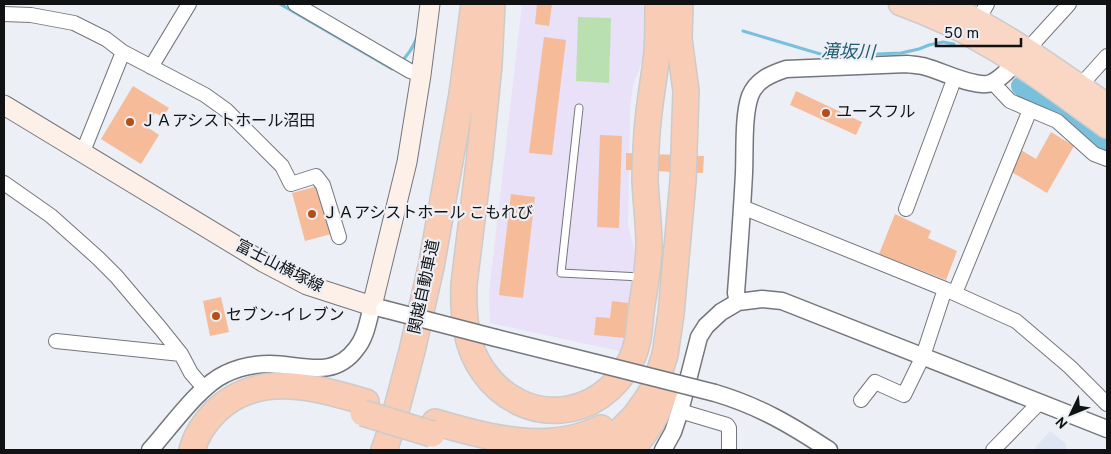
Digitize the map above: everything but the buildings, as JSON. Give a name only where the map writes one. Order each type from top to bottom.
[{"type":"highway","name":"関越自動車道","points":[[384,450],[412,351],[431,267],[462,94],[474,4]]},
{"type":"highway","name":"関越自動車道","points":[[401,450],[427,357],[446,273],[463,186],[492,4]]},
{"type":"highway","points":[[492,4],[489,64],[463,305],[469,343],[482,371],[504,394],[518,403],[532,408],[548,411],[562,410],[578,407],[592,401],[605,393],[615,383],[631,360],[636,348],[642,306],[660,277]]},
{"type":"highway","points":[[630,450],[641,439],[659,409],[670,371],[672,353],[671,314],[649,247],[645,178],[647,131],[657,51],[658,4]]},
{"type":"highway","points":[[192,450],[207,421],[223,405],[246,392],[276,386],[292,385],[324,390],[364,407],[434,428],[512,444],[550,446],[565,444],[582,439],[612,421],[634,399],[642,385],[654,351],[660,277],[682,181],[686,91],[679,39],[680,4]]},
{"type":"highway","points":[[900,4],[953,26],[987,45],[1021,56],[1080,86],[1107,106]]},
{"type":"highway","points":[[945,4],[982,12],[1021,56],[1107,127]]},
{"type":"highway","points":[[375,450],[400,367],[447,180]]},
{"type":"highway","points":[[586,450],[612,438],[623,428],[635,416],[654,388],[665,355],[671,314]]},
{"type":"highway","points":[[207,450],[210,442],[227,420],[251,405],[281,399],[298,399],[364,407]]},
{"type":"highway","points":[[434,428],[485,450]]},
{"type":"main road","points":[[378,308],[407,162],[430,4]]},
{"type":"main road","name":"富士山横塚線","points":[[4,105],[263,262],[307,285],[378,308]]},
{"type":"street","points":[[151,67],[189,4]]},
{"type":"street","points":[[295,4],[410,71],[421,75]]},
{"type":"street","points":[[738,302],[736,293],[746,115],[750,95],[758,83],[769,75],[786,69],[907,64],[926,67],[981,84],[990,84],[999,78],[1021,56],[1069,4]]},
{"type":"street","points":[[8,11],[74,23],[106,39],[123,52],[205,95],[226,110],[282,166],[291,184],[316,176],[323,185],[339,237]]},
{"type":"street","points":[[82,154],[123,52]]},
{"type":"street","points":[[1080,86],[1107,56]]},
{"type":"street","points":[[906,209],[956,77]]},
{"type":"street","points":[[992,82],[1010,101],[1057,122],[1094,154],[1107,159]]},
{"type":"street","points":[[861,400],[875,382],[904,395],[923,356],[1030,110]]},
{"type":"street","points":[[4,183],[50,216],[116,276],[181,354],[191,373],[204,389]]},
{"type":"street","points":[[742,207],[950,291],[1016,321],[1070,367],[1107,404]]},
{"type":"street","points":[[663,450],[673,432],[699,337],[706,326],[721,312],[738,302],[762,299],[782,301],[1107,429]]},
{"type":"street","points":[[150,450],[204,389],[214,380],[225,374],[246,367],[271,364],[310,369],[326,368],[342,362],[356,350],[378,308],[715,393],[767,412],[799,430],[824,449]]},
{"type":"street","points":[[56,341],[181,354]]},
{"type":"street","points":[[993,450],[1040,402]]},
{"type":"street","points":[[680,411],[727,425],[730,428],[730,450]]},
{"type":"lane","points":[[579,108],[561,272],[660,277]]},
{"type":"shaded area","points":[[522,4],[635,4],[646,7],[645,54],[633,85],[630,109],[628,226],[637,258],[624,352],[490,323],[489,293]]},
{"type":"shaded area","points":[[1050,431],[1066,444],[1066,450],[1033,450]]},
{"type":"green space","points":[[578,17],[611,18],[609,83],[576,81]]},
{"type":"waterway","points":[[280,4],[392,69],[395,66]]},
{"type":"waterway","name":"滝坂川","points":[[743,31],[827,56],[901,53],[943,42],[954,44]]},
{"type":"waterway","points":[[400,62],[406,57],[417,37]]},
{"type":"waterway","name":"滝坂川","points":[[1021,86],[1107,148]]},
{"type":"place","name":"ユースフル","points":[[826,113]]},
{"type":"place","name":"ＪＡアシストホール沼田","points":[[130,122]]},
{"type":"place","name":"ＪＡアシストホール こもれび","points":[[312,214]]},
{"type":"place","name":"セブン-イレブン","points":[[216,316]]}]
